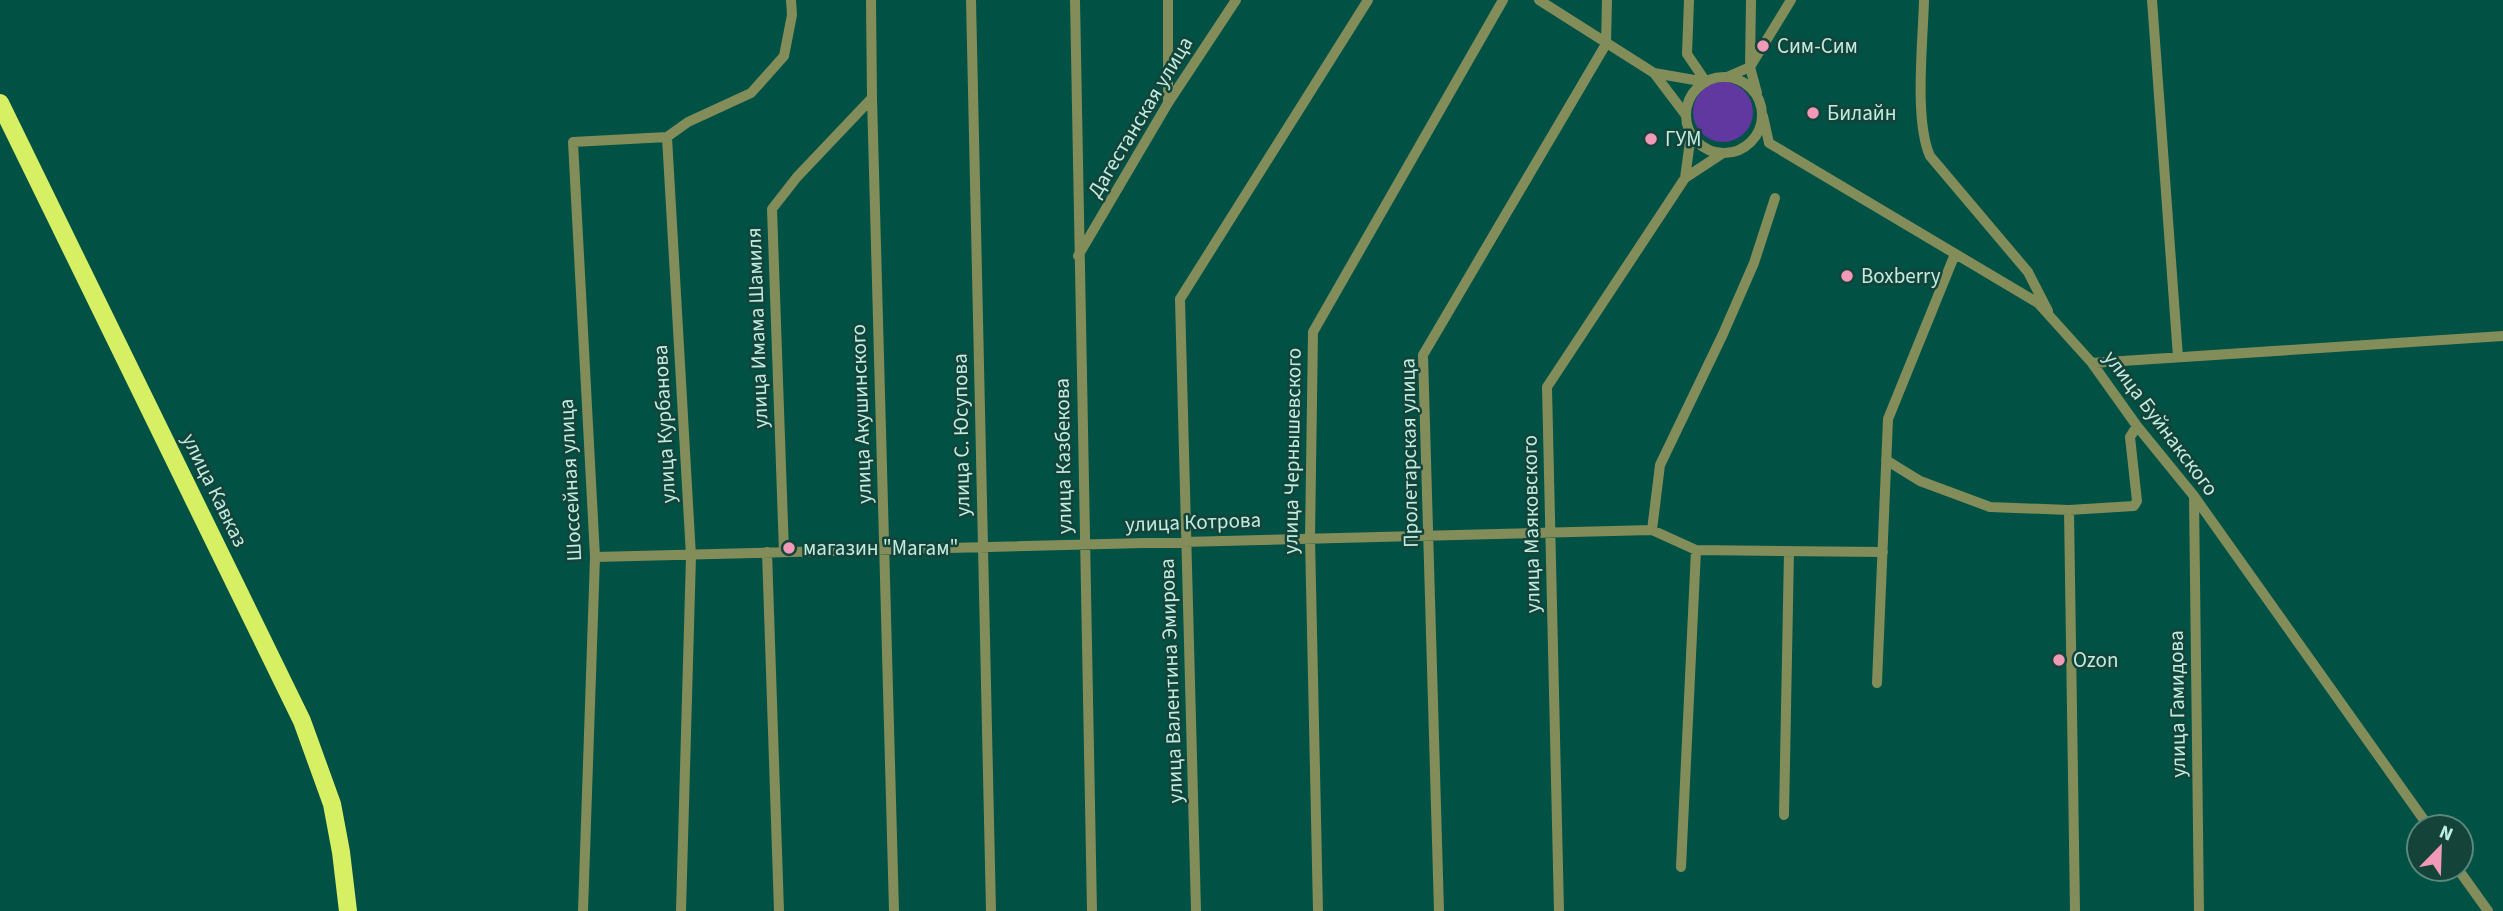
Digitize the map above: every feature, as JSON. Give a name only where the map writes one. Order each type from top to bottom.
[{"type":"highway","name":"улица Кавказ","points":[[0,103],[302,722],[332,804],[348,911]]},
{"type":"street","points":[[667,137],[688,122],[751,93],[784,56],[792,15],[791,0]]},
{"type":"street","name":"улица Акушинского","points":[[871,0],[894,911]]},
{"type":"street","name":"улица С. Юсупова","points":[[971,0],[991,911]]},
{"type":"street","name":"улица Казбекова","points":[[1075,0],[1091,911]]},
{"type":"street","points":[[1168,0],[1168,103]]},
{"type":"street","name":"Дагестанская улица","points":[[1079,256],[1168,103],[1236,0]]},
{"type":"street","name":"улица Валентина Эмирова","points":[[1196,911],[1180,299],[1368,0]]},
{"type":"street","name":"улица Чернышевского","points":[[1318,911],[1310,538],[1313,332],[1503,0]]},
{"type":"street","points":[[1539,0],[1654,73],[1706,82]]},
{"type":"street","points":[[1606,44],[1607,0]]},
{"type":"street","points":[[1689,0],[1687,54],[1706,82]]},
{"type":"street","points":[[1685,178],[1723,153],[1745,146],[1769,143],[1750,67],[1751,0]]},
{"type":"street","points":[[1727,77],[1750,67],[1791,0]]},
{"type":"street","points":[[1924,0],[1924,141],[1930,156],[2028,272],[2051,318]]},
{"type":"street","points":[[2152,0],[2178,357]]},
{"type":"street","name":"Пролетарская улица","points":[[1439,911],[1423,355],[1606,44]]},
{"type":"street","points":[[1654,73],[1685,114],[1691,134],[1685,178]]},
{"type":"street","points":[[1685,114],[1689,99],[1698,87],[1716,77],[1740,80],[1759,100]]},
{"type":"street","name":"улица Имама Шамиля","points":[[784,552],[772,209],[797,177],[872,98]]},
{"type":"street","points":[[1745,146],[1755,136],[1762,112]]},
{"type":"street","points":[[1691,134],[1705,147],[1723,153]]},
{"type":"street","name":"улица Курбанова","points":[[667,137],[691,555],[681,911]]},
{"type":"street","name":"Шоссейная улица","points":[[583,911],[594,557],[573,142],[667,137]]},
{"type":"street","name":"улица Буйнакского","points":[[1769,143],[2038,303],[2092,363],[2137,426],[2194,496],[2419,813]]},
{"type":"street","name":"улица Маяковского","points":[[1559,911],[1547,387],[1685,178]]},
{"type":"street","points":[[1651,530],[1660,465],[1754,263],[1775,198]]},
{"type":"street","points":[[1877,683],[1888,419],[1955,254]]},
{"type":"street","points":[[2092,363],[2503,336]]},
{"type":"street","points":[[1886,460],[1920,481],[1990,507],[2069,510],[2136,505],[2130,437],[2137,426]]},
{"type":"street","name":"улица Гамидова","points":[[2194,496],[2199,911]]},
{"type":"street","points":[[2069,510],[2075,911]]},
{"type":"street","name":"улица Котрова","points":[[594,557],[1651,530],[1696,550],[1884,552]]},
{"type":"street","points":[[1681,867],[1696,550]]},
{"type":"street","points":[[1784,815],[1789,551]]},
{"type":"street","points":[[767,552],[779,911]]},
{"type":"street","points":[[2468,883],[2488,911]]},
{"type":"shaded area","points":[[1717,82],[1729,82],[1748,95],[1753,112],[1751,124],[1740,137],[1729,142],[1717,142],[1698,129],[1693,118],[1693,106],[1706,87]]},
{"type":"place","name":"Сим-Сим","points":[[1763,46]]},
{"type":"place","name":"Билайн","points":[[1813,113]]},
{"type":"place","name":"ГУМ","points":[[1651,139]]},
{"type":"place","name":"Boxberry","points":[[1847,276]]},
{"type":"place","name":"магазин \"Магам\"","points":[[789,548]]},
{"type":"place","name":"Ozon","points":[[2059,660]]}]
